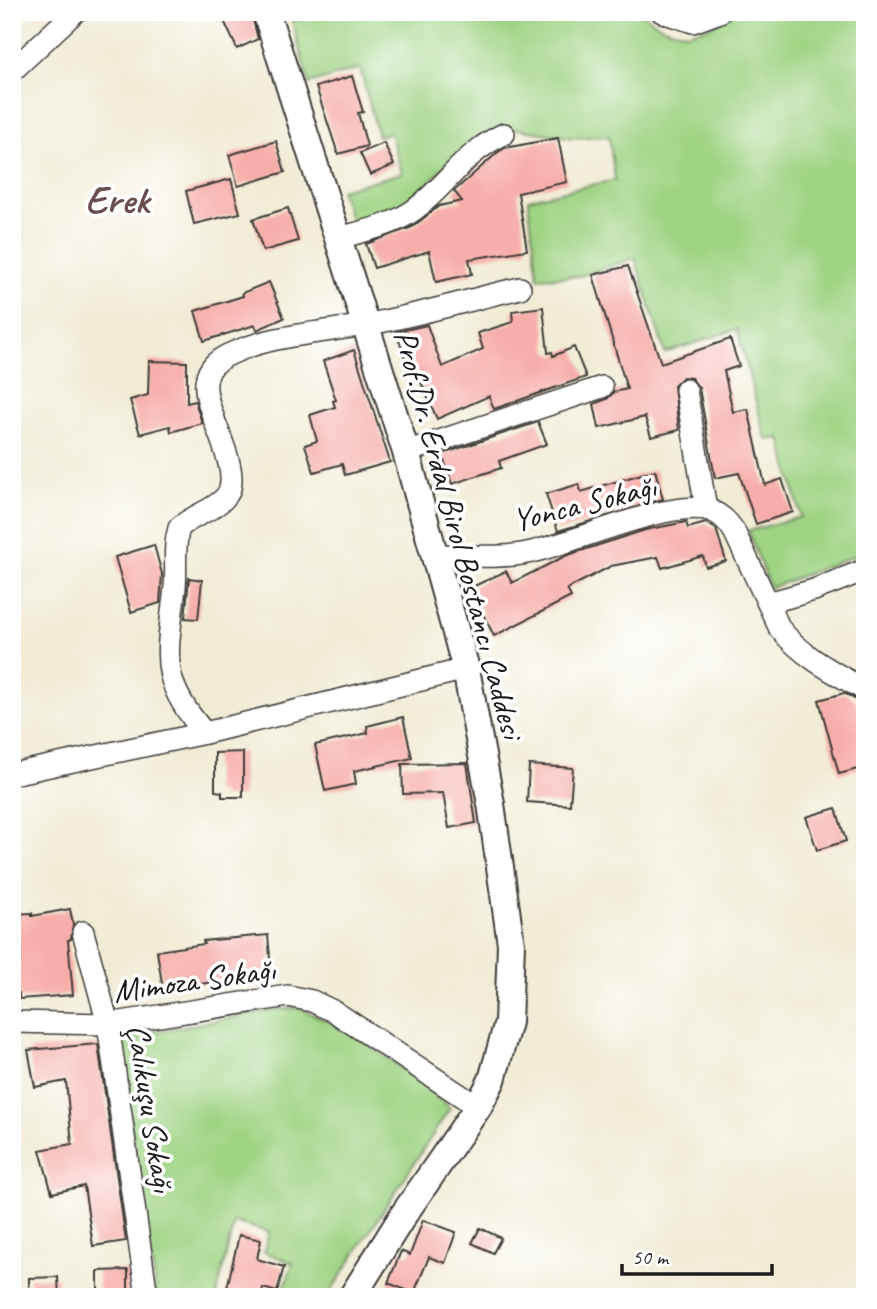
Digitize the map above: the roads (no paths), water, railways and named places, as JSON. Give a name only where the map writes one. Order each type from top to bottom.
[{"type":"street","points":[[12,71],[75,12]]},
{"type":"street","name":"Prof.Dr. Erdal Birol Bostancı Caddesi","points":[[266,12],[406,452],[466,669],[491,804],[511,944],[508,1022],[492,1080],[478,1107],[404,1214],[352,1297]]},
{"type":"street","points":[[662,12],[693,22],[720,12]]},
{"type":"street","points":[[338,238],[406,216],[428,198],[468,156],[504,134]]},
{"type":"street","points":[[205,733],[187,713],[173,690],[167,654],[179,528],[218,503],[227,495],[231,485],[206,391],[209,371],[214,363],[246,348],[367,325],[520,288]]},
{"type":"street","points":[[406,452],[602,387]]},
{"type":"street","name":"Yonca Sokağı","points":[[686,390],[706,509]]},
{"type":"street","name":"Yonca Sokağı","points":[[435,555],[524,554],[646,518],[685,510],[706,509],[725,518],[779,629],[790,642],[813,662],[865,690]]},
{"type":"street","points":[[768,603],[814,590],[865,570]]},
{"type":"street","points":[[12,774],[205,733],[466,669]]},
{"type":"street","name":"Çalıkuşu Sokağı","points":[[83,932],[108,1024],[147,1297]]},
{"type":"street","name":"Mimoza Sokağı","points":[[12,1022],[108,1024],[288,996],[312,1001],[335,1012],[478,1107]]},
{"type":"district","name":"Erek","points":[[117,200]]}]
